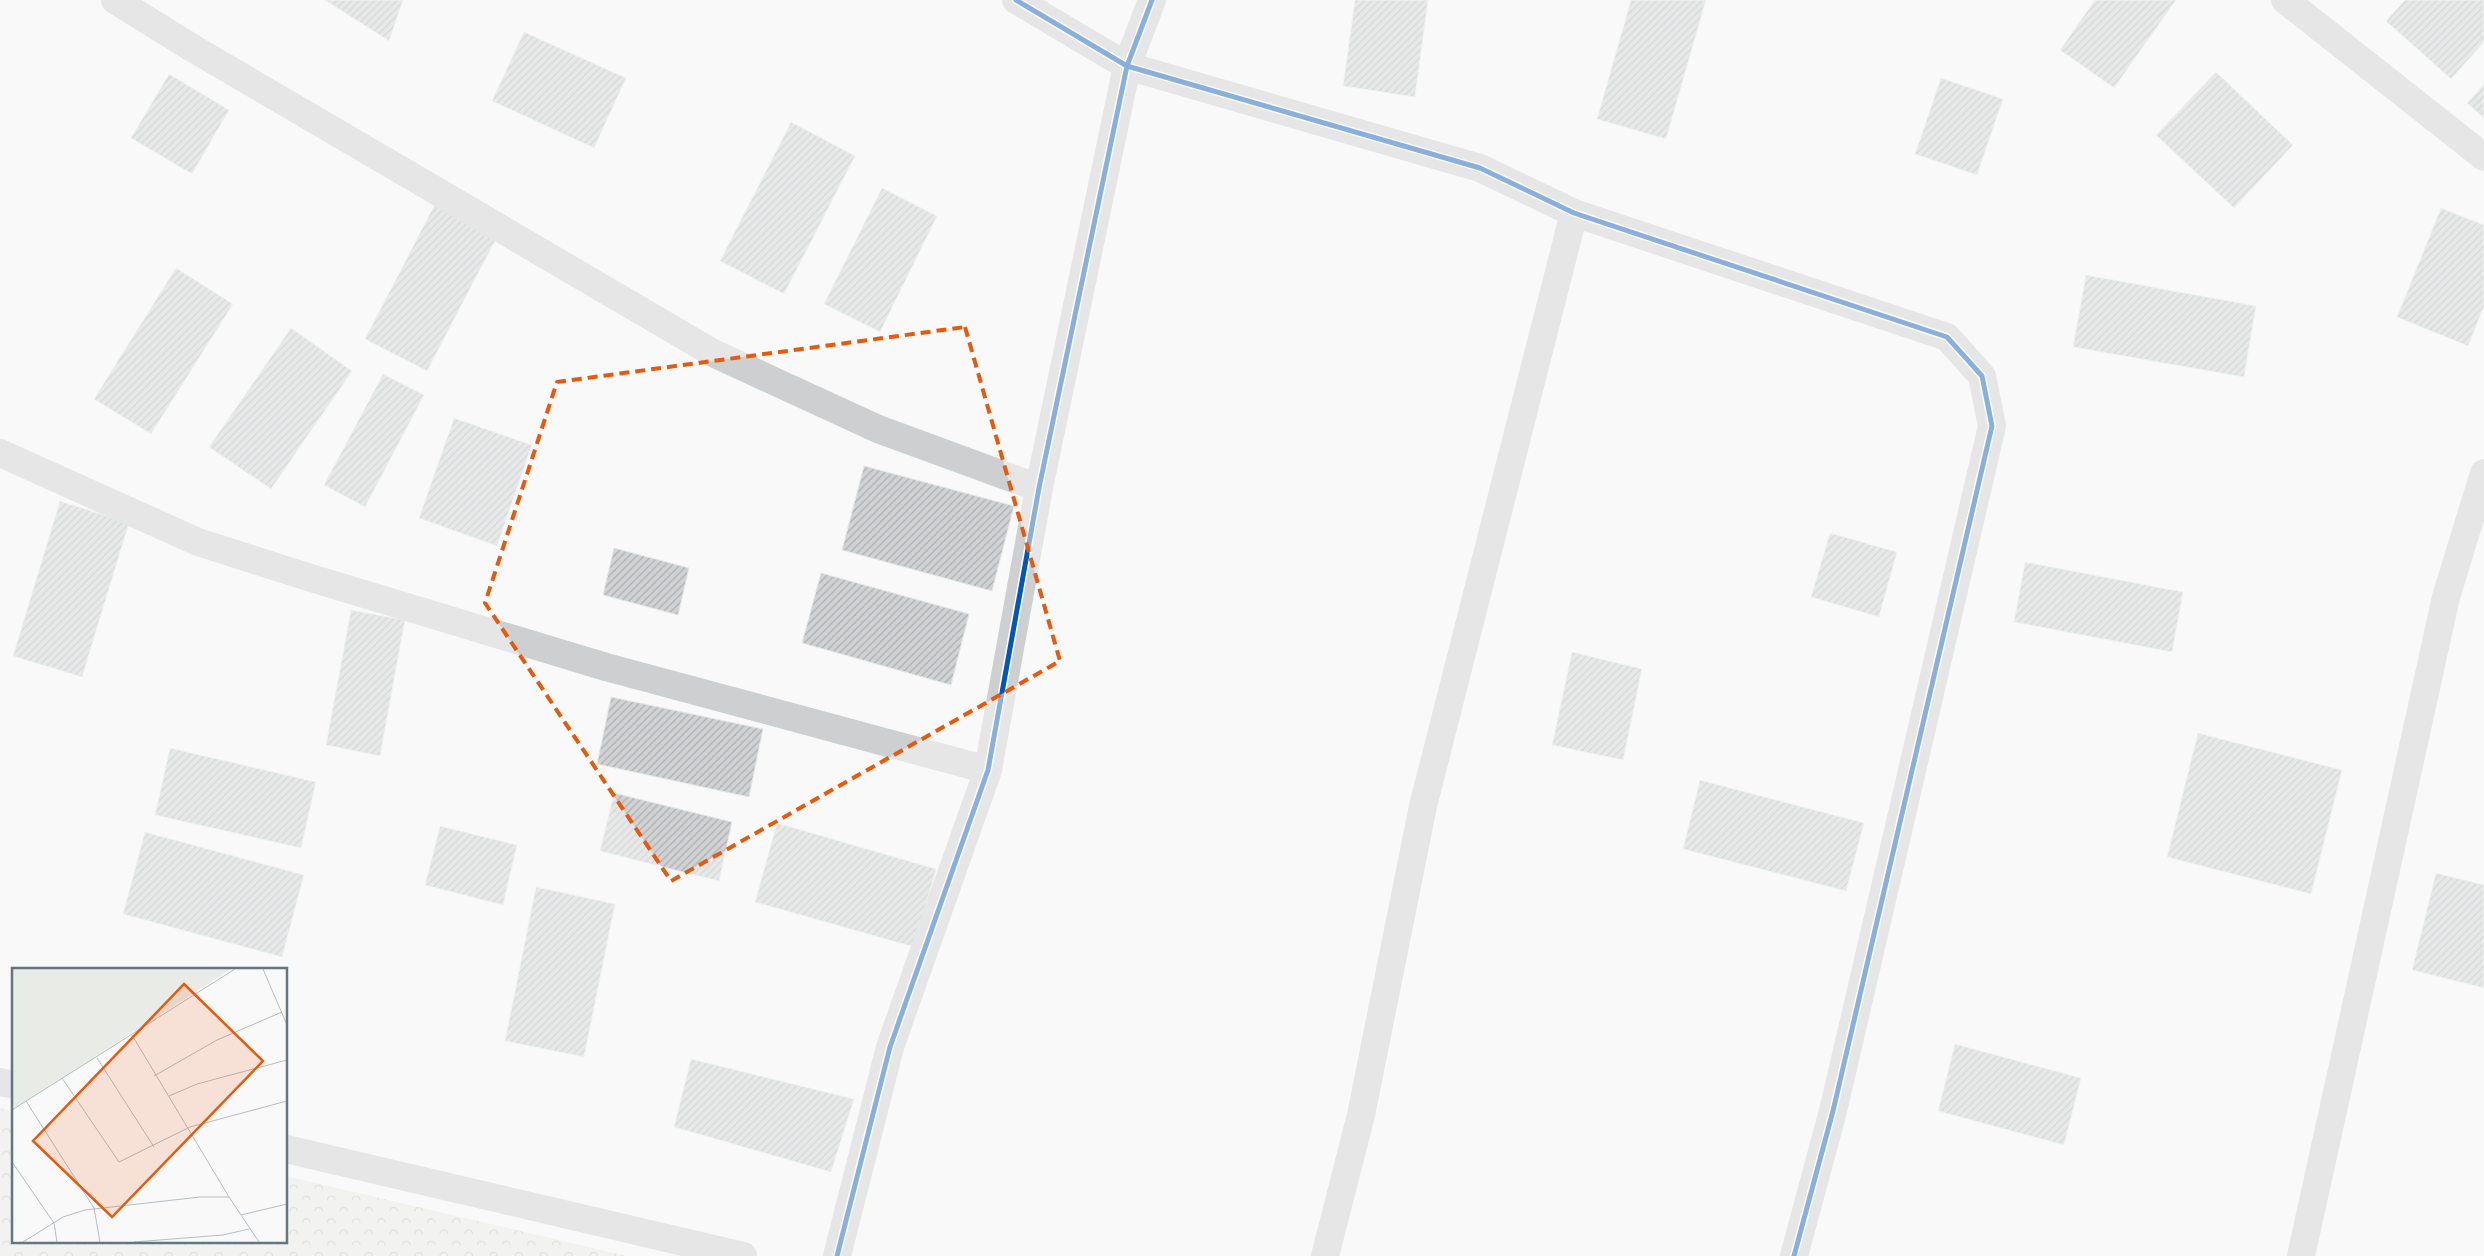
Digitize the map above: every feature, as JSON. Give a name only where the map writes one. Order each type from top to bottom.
[{"type":"street","points":[[115,0],[194,49],[713,353],[878,429],[1039,488]]},
{"type":"street","points":[[1016,0],[1127,66],[1480,168],[1574,213],[1947,337],[1982,376],[1992,426],[1833,1111],[1794,1256]]},
{"type":"street","points":[[837,1256],[890,1047],[988,770],[1039,488],[1127,66],[1152,0]]},
{"type":"street","points":[[2285,0],[2484,157]]},
{"type":"street","points":[[1325,1256],[1361,1115],[1423,806],[1574,213]]},
{"type":"street","points":[[0,453],[198,542],[606,667],[988,770]]},
{"type":"street","points":[[2301,1256],[2446,597],[2484,473]]},
{"type":"street","points":[[288,1149],[743,1256]]},
{"type":"highlighted area","points":[[965,327],[1060,661],[671,881],[485,603],[557,382]]},
{"type":"green space","points":[[0,1108],[12,1111],[12,1244],[288,1244],[288,1176],[627,1256],[0,1256]]},
{"type":"building","points":[[325,0],[403,0],[389,41]]},
{"type":"building","points":[[1355,0],[1428,0],[1415,97],[1343,86]]},
{"type":"building","points":[[1631,0],[1706,0],[1666,139],[1597,119]]},
{"type":"building","points":[[2095,0],[2176,0],[2114,88],[2060,50]]},
{"type":"building","points":[[2405,0],[2484,0],[2484,42],[2451,79],[2386,21]]},
{"type":"building","points":[[524,32],[626,78],[594,148],[492,101]]},
{"type":"building","points":[[2216,72],[2293,145],[2234,208],[2156,135]]},
{"type":"building","points":[[169,74],[229,110],[192,174],[131,138]]},
{"type":"building","points":[[1941,78],[2003,99],[1977,175],[1915,154]]},
{"type":"building","points":[[2484,84],[2484,118],[2467,103]]},
{"type":"building","points":[[791,122],[855,156],[784,294],[720,261]]},
{"type":"building","points":[[882,188],[937,216],[880,332],[824,304]]},
{"type":"building","points":[[435,204],[497,237],[427,371],[365,339]]},
{"type":"building","points":[[2441,208],[2484,225],[2484,306],[2468,346],[2397,317]]},
{"type":"building","points":[[176,268],[233,304],[151,434],[94,399]]},
{"type":"building","points":[[2086,275],[2256,306],[2244,377],[2073,347]]},
{"type":"building","points":[[291,328],[352,371],[271,489],[209,447]]},
{"type":"building","points":[[383,374],[424,395],[365,507],[324,485]]},
{"type":"building","points":[[454,418],[532,445],[497,546],[419,518]]},
{"type":"building","points":[[864,466],[1014,506],[992,591],[842,550]]},
{"type":"building","points":[[60,501],[129,523],[82,677],[13,656]]},
{"type":"building","points":[[1830,533],[1897,552],[1879,617],[1811,597]]},
{"type":"building","points":[[614,548],[689,568],[678,615],[603,595]]},
{"type":"building","points":[[2025,562],[2183,592],[2172,652],[2014,622]]},
{"type":"building","points":[[821,573],[969,614],[951,685],[802,643]]},
{"type":"building","points":[[351,610],[405,620],[380,756],[326,745]]},
{"type":"building","points":[[1572,652],[1642,669],[1623,760],[1552,745]]},
{"type":"building","points":[[611,697],[763,729],[749,797],[597,764]]},
{"type":"building","points":[[2198,733],[2342,770],[2311,894],[2167,857]]},
{"type":"building","points":[[170,748],[316,782],[301,848],[155,815]]},
{"type":"building","points":[[1700,780],[1864,823],[1846,891],[1683,849]]},
{"type":"building","points":[[614,793],[732,822],[719,881],[600,851]]},
{"type":"building","points":[[777,823],[936,869],[914,947],[755,902]]},
{"type":"building","points":[[440,826],[517,845],[503,905],[425,885]]},
{"type":"building","points":[[145,832],[304,875],[282,957],[123,914]]},
{"type":"building","points":[[2436,873],[2484,885],[2484,988],[2412,970]]},
{"type":"building","points":[[536,887],[615,904],[584,1057],[505,1041]]},
{"type":"building","points":[[1955,1044],[2081,1078],[2064,1145],[1938,1111]]},
{"type":"building","points":[[691,1059],[854,1099],[831,1172],[674,1127]]},
{"type":"cycle path","points":[[1016,0],[1127,66],[1480,168],[1574,213],[1947,337],[1982,376],[1992,426],[1833,1111],[1794,1256]]},
{"type":"cycle path","points":[[837,1256],[890,1047],[988,770],[1039,488],[1127,66],[1152,0]]}]
